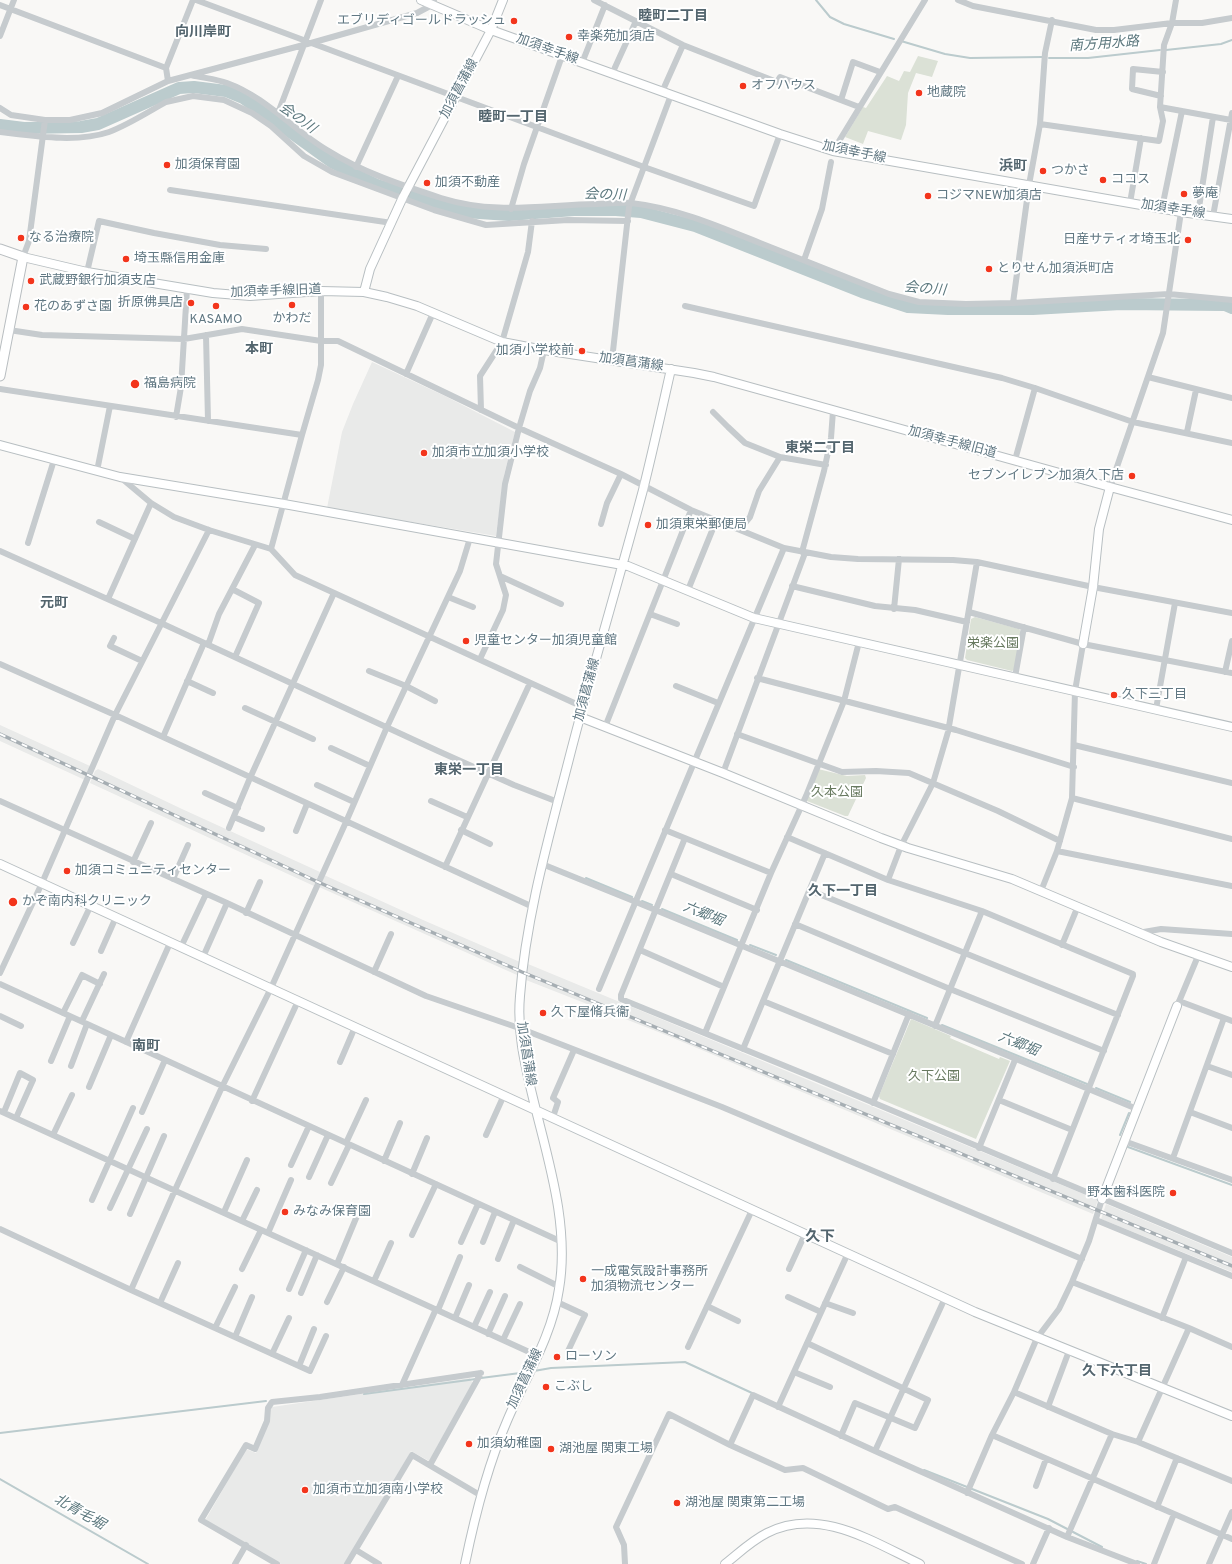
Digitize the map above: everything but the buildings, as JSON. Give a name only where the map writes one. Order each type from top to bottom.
[{"type":"main road","points":[[0,249],[23,257],[0,376]]},
{"type":"street","points":[[0,36],[14,0]]},
{"type":"street","points":[[168,81],[166,68],[193,0]]},
{"type":"street","points":[[196,0],[307,43],[537,127],[644,168],[754,206],[780,134]]},
{"type":"street","points":[[278,113],[307,43],[321,0]]},
{"type":"street","name":"加須幸手線","points":[[421,0],[433,2],[491,30],[780,134],[833,151],[1181,212],[1232,219]]},
{"type":"street","name":"加須菖蒲線","points":[[465,1564],[480,1495],[498,1443],[538,1356],[550,1326],[560,1287],[562,1242],[558,1205],[525,1067],[519,1028],[522,972],[542,864],[580,717],[623,565],[671,369],[544,350],[502,342],[402,301],[364,292],[370,269],[403,198],[491,30],[504,0]]},
{"type":"street","points":[[594,0],[683,45],[777,82],[780,77],[859,107]]},
{"type":"street","points":[[833,151],[925,0]]},
{"type":"street","points":[[958,0],[973,6],[1052,20],[1096,30],[1114,30],[1172,22],[1202,22],[1232,18]]},
{"type":"street","points":[[1040,124],[1159,141],[1163,121],[1160,107],[1164,45],[1172,22],[1176,0]]},
{"type":"street","points":[[0,108],[3,113],[45,120],[70,120],[102,113],[168,81],[417,13],[433,2]]},
{"type":"street","points":[[0,5],[166,68]]},
{"type":"street","points":[[582,63],[605,5]]},
{"type":"street","points":[[1013,303],[1029,185],[1040,124],[1045,53],[1052,20]]},
{"type":"street","points":[[612,74],[636,21]]},
{"type":"street","points":[[662,92],[683,45]]},
{"type":"street","points":[[511,209],[524,164],[562,56]]},
{"type":"street","points":[[841,100],[853,62],[880,72]]},
{"type":"street","points":[[1161,96],[1132,89],[1133,69],[1163,72]]},
{"type":"street","points":[[191,75],[227,83],[242,90],[278,113],[325,150],[356,167],[408,188],[458,203],[480,207],[511,209],[576,204],[629,205],[680,213],[889,294],[919,302],[1013,303],[1169,296],[1232,300]]},
{"type":"street","points":[[356,167],[398,76]]},
{"type":"street","points":[[612,360],[629,205],[671,95]]},
{"type":"street","points":[[0,132],[43,137],[77,138],[109,132],[166,102],[194,96],[224,100],[252,113],[271,126],[304,156],[332,172],[434,210],[486,225],[532,221],[628,219]]},
{"type":"street","points":[[1160,107],[1213,116],[1231,116],[1213,216]]},
{"type":"street","points":[[1162,208],[1182,111]]},
{"type":"street","points":[[1198,214],[1213,116]]},
{"type":"street","points":[[23,257],[29,241],[45,120]]},
{"type":"street","points":[[1130,203],[1141,138]]},
{"type":"street","points":[[804,260],[822,209],[831,162]]},
{"type":"street","points":[[170,190],[392,224]]},
{"type":"street","points":[[1041,891],[1057,851],[1072,798],[1075,691],[1093,587],[1099,529],[1110,487],[1159,348],[1167,313],[1181,212]]},
{"type":"street","points":[[87,272],[99,221],[220,245],[266,249]]},
{"type":"street","points":[[481,410],[480,376],[502,342],[528,252],[532,221]]},
{"type":"street","name":"加須幸手線旧道","points":[[23,257],[87,272],[213,293],[250,296],[321,291],[364,292]]},
{"type":"street","points":[[176,416],[181,387],[187,289]]},
{"type":"street","points":[[271,550],[318,380],[320,365],[321,291]]},
{"type":"street","points":[[685,306],[966,369],[1035,388],[1133,422],[1187,432],[1232,443]]},
{"type":"street","points":[[406,374],[434,313]]},
{"type":"street","points":[[9,330],[42,335],[184,339],[242,329],[320,341],[338,341],[519,428],[620,474],[691,510],[784,548],[831,557],[978,562],[1093,587],[1232,613]]},
{"type":"street","points":[[206,335],[208,421]]},
{"type":"street","points":[[480,659],[503,610],[506,595],[496,564],[507,474],[530,391],[540,368],[544,350]]},
{"type":"street","name":"加須幸手線旧道","points":[[671,369],[694,372],[741,384],[833,411],[1232,520]]},
{"type":"street","points":[[1148,377],[1232,398]]},
{"type":"street","points":[[1015,460],[1035,388]]},
{"type":"street","points":[[0,389],[302,435]]},
{"type":"street","points":[[1187,432],[1196,390]]},
{"type":"street","points":[[97,471],[110,406]]},
{"type":"street","points":[[723,773],[804,553],[826,465],[831,438],[833,411]]},
{"type":"street","points":[[713,412],[745,443],[780,457],[826,465]]},
{"type":"street","points":[[0,445],[120,478],[284,504],[623,565],[688,590],[754,618],[1232,727]]},
{"type":"street","points":[[740,530],[750,518],[759,491],[780,457]]},
{"type":"street","points":[[28,543],[54,460]]},
{"type":"street","points":[[601,524],[607,503],[620,474]]},
{"type":"street","points":[[120,478],[151,503],[174,517],[271,550],[295,575],[583,707]]},
{"type":"street","points":[[108,599],[151,503]]},
{"type":"street","points":[[605,727],[691,510]]},
{"type":"street","points":[[688,590],[716,521]]},
{"type":"street","points":[[99,522],[135,539]]},
{"type":"street","points":[[0,973],[42,882],[115,715],[209,530]]},
{"type":"street","points":[[132,1290],[175,1190],[222,1087],[271,988],[387,727],[460,571],[470,538]]},
{"type":"street","points":[[163,737],[187,681],[219,614],[255,545]]},
{"type":"street","points":[[599,988],[784,548]]},
{"type":"street","points":[[0,551],[488,773],[558,802]]},
{"type":"street","points":[[894,608],[899,559]]},
{"type":"street","points":[[888,880],[901,846],[933,783],[949,729],[978,562]]},
{"type":"street","points":[[500,576],[561,604]]},
{"type":"street","points":[[792,586],[875,606],[915,610],[967,622]]},
{"type":"street","points":[[232,589],[259,603],[234,657]]},
{"type":"street","points":[[229,828],[250,778],[334,593]]},
{"type":"street","points":[[448,597],[473,608]]},
{"type":"street","points":[[1156,709],[1175,603]]},
{"type":"street","points":[[969,612],[1083,644],[1232,673]]},
{"type":"street","points":[[650,614],[677,624]]},
{"type":"street","points":[[1016,677],[1024,627]]},
{"type":"street","points":[[114,638],[110,646],[142,661]]},
{"type":"street","points":[[1225,672],[1232,641]]},
{"type":"street","points":[[705,1033],[771,873],[819,764],[844,701],[859,642]]},
{"type":"street","points":[[0,664],[115,715],[533,907]]},
{"type":"street","points":[[370,671],[406,686],[435,701]]},
{"type":"street","points":[[757,678],[949,729],[1074,767]]},
{"type":"street","points":[[187,681],[213,693]]},
{"type":"street","points":[[445,867],[467,816],[530,682]]},
{"type":"street","points":[[676,686],[718,703]]},
{"type":"street","points":[[246,708],[313,739]]},
{"type":"street","points":[[580,717],[694,761],[901,846],[986,870],[1078,906],[1138,933],[1198,956],[1232,966]]},
{"type":"street","points":[[737,734],[846,773],[876,771],[904,772],[933,783],[1060,841]]},
{"type":"street","points":[[1074,745],[1232,783]]},
{"type":"street","points":[[331,748],[370,766]]},
{"type":"street","points":[[317,786],[354,802]]},
{"type":"street","points":[[205,793],[238,808]]},
{"type":"street","points":[[1072,798],[1232,839]]},
{"type":"street","points":[[431,800],[467,816]]},
{"type":"street","points":[[0,801],[227,903],[426,996],[519,1028],[745,1117],[1082,1259]]},
{"type":"street","points":[[296,831],[307,804]]},
{"type":"street","points":[[234,817],[262,829]]},
{"type":"street","points":[[133,862],[151,823]]},
{"type":"street","points":[[462,830],[490,844]]},
{"type":"street","points":[[665,830],[771,873]]},
{"type":"street","points":[[787,837],[888,880],[982,911],[1133,974],[1134,976],[1053,1179]]},
{"type":"street","points":[[686,838],[621,995],[621,999],[873,1102],[979,1148],[1232,1253]]},
{"type":"street","points":[[173,879],[188,845]]},
{"type":"street","points":[[1057,851],[1232,886]]},
{"type":"street","points":[[743,1049],[825,853]]},
{"type":"street","points":[[0,864],[945,1298],[1069,1351],[1232,1416]]},
{"type":"street","points":[[542,864],[1137,1109]]},
{"type":"street","points":[[671,874],[757,910]]},
{"type":"street","points":[[246,913],[260,882]]},
{"type":"street","points":[[809,890],[1118,1015]]},
{"type":"street","points":[[181,947],[206,894]]},
{"type":"street","points":[[203,958],[227,903]]},
{"type":"street","points":[[73,943],[91,905]]},
{"type":"street","points":[[1062,945],[1078,906]]},
{"type":"street","points":[[935,1026],[982,911]]},
{"type":"street","points":[[101,951],[116,917]]},
{"type":"street","points":[[795,924],[1104,1051]]},
{"type":"street","points":[[1138,933],[1161,929],[1232,934]]},
{"type":"street","points":[[374,972],[391,934]]},
{"type":"street","points":[[126,1042],[170,943]]},
{"type":"street","points":[[640,950],[724,987]]},
{"type":"street","points":[[967,1493],[992,1435],[1014,1392],[1038,1338],[1059,1309],[1082,1259],[1102,1199],[1124,1141],[1198,956]]},
{"type":"street","points":[[71,1066],[85,1023],[104,974]]},
{"type":"street","points":[[63,1013],[82,975],[100,984]]},
{"type":"street","points":[[0,984],[562,1242]]},
{"type":"street","points":[[252,1101],[298,1001]]},
{"type":"street","points":[[763,1001],[893,1054]]},
{"type":"street","points":[[1178,1003],[1232,1020]]},
{"type":"street","points":[[873,1102],[909,1014]]},
{"type":"street","points":[[0,1016],[22,1026]]},
{"type":"street","points":[[51,1060],[70,1016]]},
{"type":"street","points":[[1173,1158],[1224,1018]]},
{"type":"street","points":[[340,1062],[355,1027]]},
{"type":"street","points":[[89,1087],[111,1035]]},
{"type":"street","points":[[553,1117],[558,1102],[553,1098],[574,1050]]},
{"type":"street","points":[[142,1112],[165,1060]]},
{"type":"street","points":[[979,1148],[1015,1060]]},
{"type":"street","points":[[1207,1066],[1232,1075]]},
{"type":"street","points":[[16,1118],[33,1080],[20,1073],[2,1112],[538,1356]]},
{"type":"street","points":[[53,1135],[72,1095]]},
{"type":"street","points":[[486,1135],[504,1095]]},
{"type":"street","points":[[331,1183],[366,1100]]},
{"type":"street","points":[[999,1100],[1072,1130]]},
{"type":"street","points":[[92,1200],[133,1108]]},
{"type":"street","points":[[1190,1112],[1232,1128]]},
{"type":"street","points":[[384,1161],[400,1123]]},
{"type":"street","points":[[291,1165],[309,1126]]},
{"type":"street","points":[[110,1208],[147,1129]]},
{"type":"street","points":[[309,1178],[328,1135]]},
{"type":"street","points":[[130,1214],[164,1136]]},
{"type":"street","points":[[412,1174],[426,1138]]},
{"type":"street","points":[[1124,1141],[1232,1180]]},
{"type":"street","points":[[224,1212],[247,1160]]},
{"type":"street","points":[[268,1233],[291,1180]]},
{"type":"street","points":[[412,1235],[436,1184]]},
{"type":"street","points":[[242,1221],[257,1190]]},
{"type":"street","points":[[461,1242],[478,1204]]},
{"type":"street","points":[[688,1347],[752,1210]]},
{"type":"street","points":[[337,1264],[359,1211]]},
{"type":"street","points":[[483,1242],[496,1212]]},
{"type":"street","points":[[498,1259],[514,1220]]},
{"type":"street","points":[[1096,1220],[1232,1276]]},
{"type":"street","points":[[0,1228],[310,1371],[326,1336]]},
{"type":"street","points":[[242,1269],[261,1230]]},
{"type":"street","points":[[789,1269],[805,1234]]},
{"type":"street","points":[[374,1281],[391,1243]]},
{"type":"street","points":[[289,1288],[306,1250]]},
{"type":"street","points":[[778,1407],[848,1253]]},
{"type":"street","points":[[301,1293],[317,1255]]},
{"type":"street","points":[[402,1385],[460,1257]]},
{"type":"street","points":[[1162,1318],[1186,1257]]},
{"type":"street","points":[[160,1303],[178,1263]]},
{"type":"street","points":[[328,1302],[344,1267]]},
{"type":"street","points":[[520,1267],[560,1287]]},
{"type":"street","points":[[1072,1282],[1189,1328],[1232,1347]]},
{"type":"street","points":[[455,1318],[470,1285]]},
{"type":"street","points":[[215,1328],[235,1287]]},
{"type":"street","points":[[474,1327],[490,1292]]},
{"type":"street","points":[[488,1334],[505,1296]]},
{"type":"street","points":[[234,1337],[252,1297]]},
{"type":"street","points":[[788,1297],[821,1312]]},
{"type":"street","points":[[875,1451],[945,1298]]},
{"type":"street","points":[[557,1302],[584,1314],[568,1351]]},
{"type":"street","points":[[825,1303],[853,1313]]},
{"type":"street","points":[[503,1340],[520,1304]]},
{"type":"street","points":[[707,1306],[738,1321]]},
{"type":"street","points":[[272,1354],[289,1318]]},
{"type":"street","points":[[1138,1442],[1189,1328]]},
{"type":"street","points":[[299,1366],[314,1329]]},
{"type":"street","points":[[807,1343],[904,1387],[928,1400],[915,1428],[855,1403],[841,1436]]},
{"type":"street","points":[[1048,1406],[1069,1351]]},
{"type":"street","points":[[794,1372],[830,1387]]},
{"type":"street","points":[[277,1564],[201,1520],[246,1445],[256,1449],[267,1421],[268,1408],[272,1402],[481,1373],[430,1465]]},
{"type":"street","points":[[1014,1392],[1112,1434],[1138,1442],[1232,1481]]},
{"type":"street","points":[[730,1444],[753,1395],[967,1493],[1067,1537],[1137,1564]]},
{"type":"street","points":[[625,1564],[624,1545],[616,1527],[669,1414],[785,1470],[804,1468],[888,1509],[895,1507],[1022,1564]]},
{"type":"street","points":[[1067,1537],[1112,1434]]},
{"type":"street","points":[[992,1435],[1232,1539]]},
{"type":"street","points":[[347,1564],[412,1455],[480,1495]]},
{"type":"street","points":[[1157,1507],[1177,1458]]},
{"type":"street","points":[[1036,1486],[1046,1459]]},
{"type":"street","points":[[1209,1564],[1232,1512]]},
{"type":"street","points":[[1154,1564],[1174,1514]]},
{"type":"street","points":[[725,1564],[753,1541],[768,1532],[786,1526],[820,1523],[838,1527],[920,1564]]},
{"type":"street","points":[[1033,1564],[1049,1528]]},
{"type":"street","points":[[234,1564],[246,1545]]},
{"type":"street","points":[[356,1550],[380,1564]]},
{"type":"shaded area","name":"加須市立加須小学校","points":[[372,362],[447,397],[515,432],[504,475],[496,536],[327,508],[342,432]]},
{"type":"shaded area","points":[[0,725],[90,766],[85,780],[0,741]]},
{"type":"shaded area","points":[[98,769],[320,872],[314,886],[90,783],[95,771]]},
{"type":"shaded area","points":[[324,875],[520,962],[517,975],[319,887]]},
{"type":"shaded area","points":[[528,964],[1098,1200],[1093,1214],[666,1035],[526,980],[526,966]]},
{"type":"shaded area","points":[[1106,1204],[1232,1257],[1232,1272],[1101,1219]]},
{"type":"shaded area","name":"加須市立加須南小学校","points":[[470,1378],[473,1384],[429,1461],[411,1451],[345,1564],[281,1564],[206,1521],[246,1449],[256,1453],[269,1422],[270,1409],[272,1407]]},
{"type":"green space","points":[[918,56],[938,61],[932,77],[916,73],[908,93],[906,125],[901,140],[868,131],[863,144],[845,137],[863,107],[866,108],[887,76],[899,81],[904,71],[910,72]]},
{"type":"green space","name":"栄楽公園","points":[[975,617],[1019,629],[1021,632],[1015,669],[1012,671],[967,660],[965,658],[971,619]]},
{"type":"green space","name":"久本公園","points":[[818,769],[847,776],[865,775],[866,778],[848,816],[807,801],[806,798]]},
{"type":"green space","name":"久下公園","points":[[911,1019],[999,1059],[1000,1057],[1010,1061],[976,1139],[880,1099],[879,1096]]},
{"type":"waterway","name":"南方用水路","points":[[816,0],[830,17],[844,24],[894,39]]},
{"type":"waterway","name":"南方用水路","points":[[1166,50],[1221,44],[1232,40]]},
{"type":"waterway","name":"南方用水路","points":[[901,41],[945,54],[970,58],[1042,57]]},
{"type":"waterway","name":"南方用水路","points":[[1049,58],[1088,58],[1160,50]]},
{"type":"waterway","name":"会の川","points":[[0,125],[24,128],[81,127],[98,124],[179,88],[194,87],[226,91],[243,98],[333,163],[377,185],[465,212],[509,215],[574,210],[616,210],[641,212],[695,226],[862,292],[908,307],[948,309],[1033,309],[1121,304],[1225,305],[1232,308]]},
{"type":"waterway","name":"六郷堀","points":[[586,878],[632,897]]},
{"type":"waterway","name":"六郷堀","points":[[642,901],[652,905]]},
{"type":"waterway","name":"六郷堀","points":[[662,909],[737,940]]},
{"type":"waterway","name":"六郷堀","points":[[750,945],[776,955]]},
{"type":"waterway","name":"六郷堀","points":[[786,960],[927,1018]]},
{"type":"waterway","name":"六郷堀","points":[[942,1025],[1087,1084]]},
{"type":"waterway","name":"六郷堀","points":[[1096,1088],[1130,1102]]},
{"type":"waterway","name":"六郷堀","points":[[1120,1135],[1129,1113]]},
{"type":"waterway","name":"六郷堀","points":[[1128,1147],[1232,1185]]},
{"type":"waterway","points":[[534,1371],[551,1368],[685,1362],[752,1393]]},
{"type":"waterway","points":[[481,1378],[528,1372]]},
{"type":"waterway","points":[[364,1394],[476,1379]]},
{"type":"waterway","points":[[0,1433],[266,1401]]},
{"type":"waterway","points":[[924,1470],[1048,1519],[1102,1547]]},
{"type":"waterway","name":"北青毛堀","points":[[0,1479],[148,1564]]},
{"type":"waterway","points":[[1137,1561],[1146,1564]]},
{"type":"railway","points":[[0,734],[318,882],[522,972],[1232,1266]]},
{"type":"place","name":"エブリディゴールドラッシュ","points":[[514,21]]},
{"type":"place","name":"幸楽苑加須店","points":[[569,37]]},
{"type":"place","name":"オフハウス","points":[[743,86]]},
{"type":"place","name":"地蔵院","points":[[919,93]]},
{"type":"place","name":"加須保育園","points":[[167,165]]},
{"type":"place","name":"つかさ","points":[[1043,171]]},
{"type":"place","name":"ココス","points":[[1103,180]]},
{"type":"place","name":"加須不動産","points":[[427,183]]},
{"type":"place","name":"夢庵","points":[[1184,194]]},
{"type":"place","name":"コジマNEW加須店","points":[[928,196]]},
{"type":"place","name":"なる治療院","points":[[21,238]]},
{"type":"place","name":"日産サティオ埼玉北","points":[[1188,240]]},
{"type":"place","name":"埼玉縣信用金庫","points":[[126,259]]},
{"type":"place","name":"とりせん加須浜町店","points":[[989,269]]},
{"type":"place","name":"武蔵野銀行加須支店","points":[[31,281]]},
{"type":"place","name":"折原佛具店","points":[[191,303]]},
{"type":"place","name":"かわだ","points":[[292,305]]},
{"type":"place","name":"KASAMO","points":[[216,306]]},
{"type":"place","name":"花のあずさ園","points":[[26,307]]},
{"type":"place","name":"加須小学校前","points":[[582,351]]},
{"type":"place","name":"福島病院","points":[[135,384]]},
{"type":"place","name":"加須市立加須小学校","points":[[424,453]]},
{"type":"place","name":"セブンイレブン加須久下店","points":[[1132,476]]},
{"type":"place","name":"加須東栄郵便局","points":[[648,525]]},
{"type":"place","name":"児童センター加須児童館","points":[[466,641]]},
{"type":"place","name":"久下三丁目","points":[[1114,695]]},
{"type":"place","name":"加須コミュニティセンター","points":[[67,871]]},
{"type":"place","name":"かぞ南内科クリニック","points":[[13,902]]},
{"type":"place","name":"久下屋脩兵衞","points":[[543,1013]]},
{"type":"place","name":"野本歯科医院","points":[[1173,1193]]},
{"type":"place","name":"みなみ保育園","points":[[285,1212]]},
{"type":"place","name":"一成電気設計事務所 加須物流センター","points":[[583,1279]]},
{"type":"place","name":"ローソン","points":[[557,1357]]},
{"type":"place","name":"こぶし","points":[[546,1387]]},
{"type":"place","name":"加須幼稚園","points":[[469,1444]]},
{"type":"place","name":"湖池屋 関東工場","points":[[551,1449]]},
{"type":"place","name":"加須市立加須南小学校","points":[[305,1490]]},
{"type":"place","name":"湖池屋 関東第二工場","points":[[677,1503]]},
{"type":"district","name":"睦町二丁目","points":[[673,17]]},
{"type":"district","name":"向川岸町","points":[[203,33]]},
{"type":"district","name":"睦町一丁目","points":[[513,118]]},
{"type":"district","name":"浜町","points":[[1013,167]]},
{"type":"district","name":"本町","points":[[259,350]]},
{"type":"district","name":"東栄二丁目","points":[[820,449]]},
{"type":"district","name":"元町","points":[[54,604]]},
{"type":"district","name":"東栄一丁目","points":[[469,771]]},
{"type":"district","name":"久下一丁目","points":[[843,892]]},
{"type":"district","name":"南町","points":[[146,1047]]},
{"type":"district","name":"久下","points":[[820,1238]]},
{"type":"district","name":"久下六丁目","points":[[1117,1372]]}]
